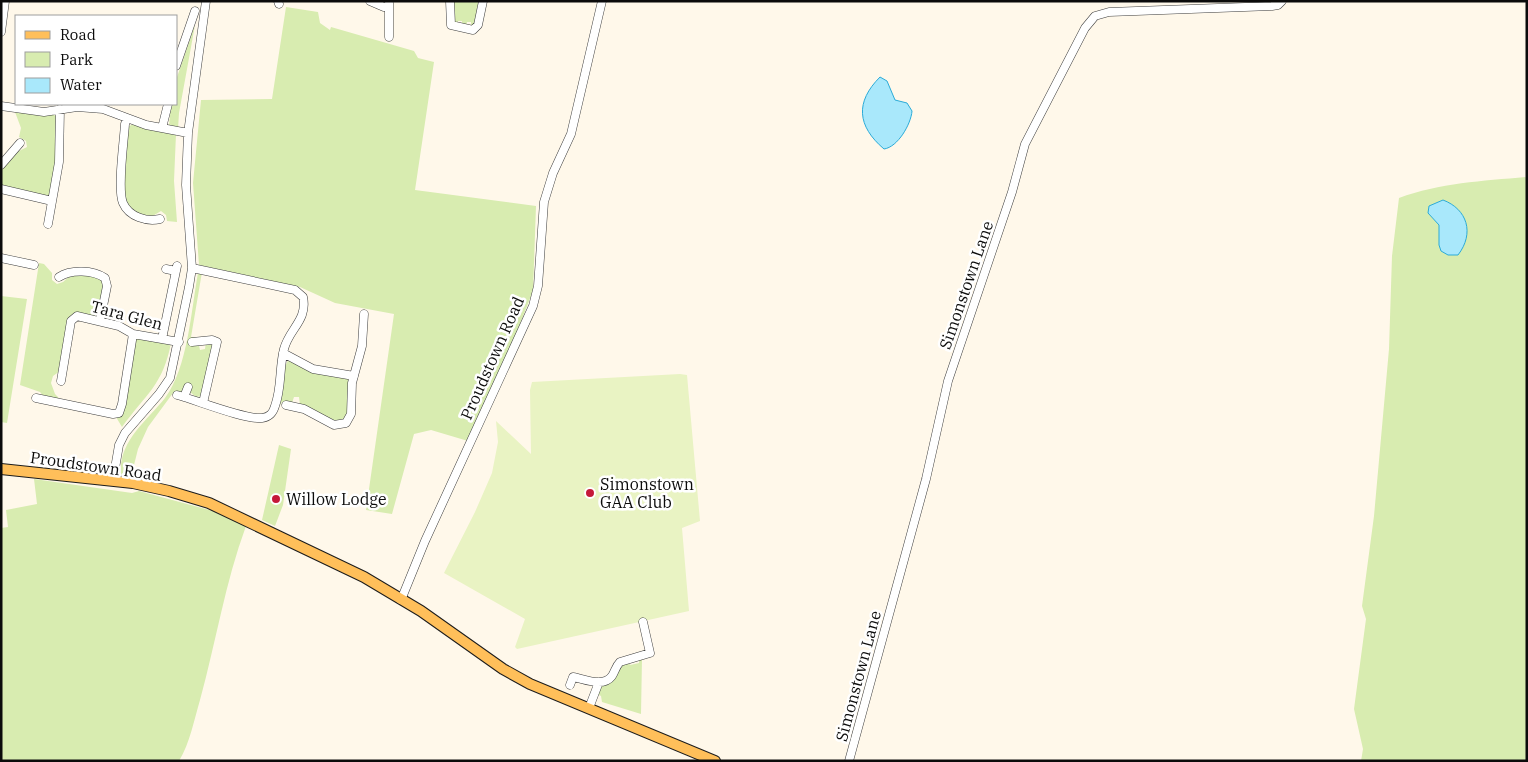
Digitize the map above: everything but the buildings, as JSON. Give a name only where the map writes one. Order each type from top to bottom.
[{"type":"main road","name":"Proudstown Road","points":[[1,469],[113,480],[169,491],[218,507],[346,568],[401,600],[503,669],[530,684],[715,761]]},
{"type":"street","points":[[1,32],[5,1]]},
{"type":"street","points":[[113,480],[119,445],[135,420],[159,394],[170,378],[178,342],[192,268],[186,185],[188,133],[206,1]]},
{"type":"street","points":[[370,1],[384,7],[389,4],[389,37]]},
{"type":"street","points":[[450,1],[451,25],[473,30],[478,25],[483,1]]},
{"type":"street","name":"Proudstown Road","points":[[401,600],[425,541],[533,306],[538,286],[544,202],[553,173],[571,134],[602,1]]},
{"type":"street","name":"Simonstown Lane","points":[[849,761],[926,479],[948,381],[1012,192],[1025,144],[1085,28],[1095,16],[1109,12],[1272,6],[1278,5],[1282,1]]},
{"type":"street","points":[[178,60],[195,12]]},
{"type":"street","points":[[162,128],[168,105]]},
{"type":"street","points":[[1,106],[44,112],[77,106],[103,106],[127,118],[188,133]]},
{"type":"street","points":[[40,215],[49,220],[59,162],[60,109]]},
{"type":"street","points":[[127,118],[124,124],[121,188],[123,203],[134,216],[151,220],[160,219]]},
{"type":"street","points":[[1,165],[20,143]]},
{"type":"street","points":[[1,189],[52,201]]},
{"type":"street","points":[[1,258],[34,265]]},
{"type":"street","points":[[188,387],[181,396],[252,418],[269,416],[278,397],[283,353],[287,340],[298,326],[303,314],[304,303],[299,293],[192,268]]},
{"type":"street","points":[[162,339],[177,269],[166,269]]},
{"type":"street","points":[[58,276],[67,272],[76,272],[99,275],[105,278],[107,286],[100,321]]},
{"type":"street","points":[[286,405],[312,413],[334,425],[342,425],[351,414],[354,376],[361,351],[364,314]]},
{"type":"street","name":"Tara Glen","points":[[61,381],[73,318],[82,316],[126,328],[133,334],[178,342]]},
{"type":"street","points":[[363,324],[372,326]]},
{"type":"street","points":[[36,398],[45,402],[113,414],[119,413],[133,334]]},
{"type":"street","points":[[198,344],[215,340],[217,346],[203,403]]},
{"type":"street","points":[[283,353],[313,369],[354,376]]},
{"type":"street","points":[[294,407],[296,397]]},
{"type":"street","points":[[570,685],[572,677],[599,682],[608,679],[617,664],[624,659],[650,653],[643,622]]},
{"type":"street","points":[[588,708],[599,682]]},
{"type":"green space","points":[[453,1],[480,1],[476,24],[471,27],[471,22],[467,22],[466,26],[462,26],[462,21],[458,21],[457,25],[454,24]]},
{"type":"green space","points":[[286,7],[318,12],[320,23],[330,30],[331,27],[414,51],[418,58],[434,62],[415,190],[536,206],[533,291],[468,441],[431,430],[414,434],[392,514],[366,510],[394,314],[335,303],[300,287],[199,265],[193,183],[201,100],[272,99]]},
{"type":"green space","points":[[195,25],[179,113],[178,129],[169,126],[171,105],[178,105],[178,74]]},
{"type":"green space","points":[[15,112],[53,114],[57,117],[55,140],[57,155],[50,194],[47,197],[1,186],[1,168],[17,152],[27,147],[26,141],[19,137],[21,128]]},
{"type":"green space","points":[[133,124],[176,134],[174,181],[177,222],[167,221],[166,215],[161,211],[151,217],[143,216],[129,208],[124,192],[128,127]]},
{"type":"green space","points":[[1527,177],[1527,761],[1361,761],[1363,749],[1354,709],[1366,619],[1362,606],[1374,516],[1389,349],[1392,256],[1399,198],[1446,186]]},
{"type":"green space","points":[[39,263],[44,264],[52,273],[52,280],[57,284],[63,282],[71,275],[94,276],[105,282],[99,314],[93,316],[75,314],[68,320],[60,371],[53,376],[51,383],[55,394],[60,399],[45,398],[40,392],[20,385]]},
{"type":"green space","points":[[202,272],[191,337],[197,337],[200,350],[205,349],[206,342],[214,343],[202,396],[196,397],[189,391],[173,393],[148,427],[138,449],[131,477],[121,475],[121,463],[129,442],[165,398],[179,371],[188,338],[198,273]]},
{"type":"green space","points":[[1,296],[27,299],[7,423],[1,422]]},
{"type":"green space","points":[[136,338],[171,343],[168,357],[158,379],[122,427],[116,417],[124,411]]},
{"type":"green space","points":[[289,359],[306,370],[348,378],[349,415],[343,423],[339,423],[300,405],[299,397],[294,397],[292,403],[282,402],[278,408],[285,366]]},
{"type":"green space","name":"Simonstown GAA Club","points":[[687,375],[700,521],[682,528],[689,611],[517,649],[515,647],[525,619],[444,573],[475,512],[492,473],[498,442],[496,421],[531,454],[530,390],[532,382]]},
{"type":"green space","points":[[279,445],[291,449],[283,505],[275,526],[262,520]]},
{"type":"green space","points":[[34,479],[132,493],[139,491],[213,511],[246,526],[232,569],[206,678],[191,731],[179,761],[1,761],[1,528],[8,527],[6,510],[37,504]]},
{"type":"green space","points":[[642,658],[641,714],[602,702],[601,696],[597,694],[611,676],[628,661],[630,665],[639,663],[639,659]]},
{"type":"water","points":[[880,77],[887,81],[895,100],[907,103],[912,111],[909,122],[899,140],[884,149],[868,132],[862,114],[866,96]]},
{"type":"water","points":[[1443,200],[1458,209],[1466,223],[1466,238],[1458,255],[1448,255],[1441,251],[1439,245],[1439,225],[1428,213],[1429,206]]},
{"type":"place","name":"Simonstown GAA Club","points":[[590,493]]},
{"type":"place","name":"Willow Lodge","points":[[276,499]]}]
